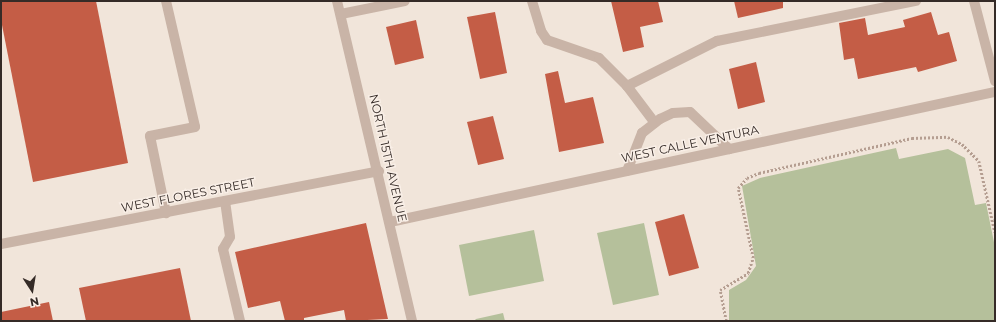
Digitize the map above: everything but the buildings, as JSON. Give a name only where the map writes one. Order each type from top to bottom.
[{"type":"street","points":[[166,1],[195,127],[150,136],[166,213]]},
{"type":"street","name":"NORTH 15TH AVENUE","points":[[337,1],[379,171],[412,321]]},
{"type":"street","points":[[340,14],[405,1]]},
{"type":"street","points":[[532,1],[541,30],[547,40],[598,58],[627,86],[654,123]]},
{"type":"street","points":[[627,86],[716,41],[916,1]]},
{"type":"street","points":[[974,1],[995,81]]},
{"type":"street","name":"WEST CALLE VENTURA","points":[[390,222],[995,92]]},
{"type":"street","points":[[627,171],[642,133],[654,123],[673,113],[690,112],[728,149]]},
{"type":"street","name":"WEST FLORES STREET","points":[[1,244],[379,171]]},
{"type":"street","points":[[225,201],[230,237],[223,249],[240,321]]},
{"type":"path","points":[[726,321],[720,290],[748,273],[753,258],[738,188],[746,178],[759,173],[912,138],[948,137],[962,144],[979,161],[995,232]]},
{"type":"green space","points":[[896,148],[899,159],[948,149],[965,158],[975,205],[986,203],[995,247],[995,321],[729,321],[729,290],[746,280],[756,266],[742,186],[760,178]]},
{"type":"green space","points":[[644,223],[659,295],[613,305],[597,233]]},
{"type":"green space","points":[[534,230],[544,281],[469,296],[459,245]]},
{"type":"green space","points":[[503,313],[505,321],[474,321],[476,319]]}]
